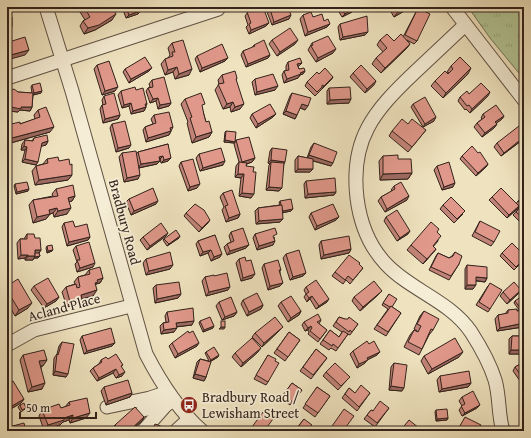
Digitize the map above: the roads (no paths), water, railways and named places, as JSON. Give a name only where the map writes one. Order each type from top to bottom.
[{"type":"street","name":"Bradbury Road","points":[[46,7],[146,354],[169,399],[193,426]]},
{"type":"street","points":[[452,7],[464,25],[524,100]]},
{"type":"street","points":[[7,78],[218,9]]},
{"type":"street","points":[[464,25],[385,102],[368,126],[358,155],[355,184],[360,216],[370,241],[385,263],[402,279],[454,314],[470,331],[484,354],[495,380],[503,431]]},
{"type":"street","name":"Acland Place","points":[[7,345],[34,330],[132,306]]},
{"type":"street","points":[[107,407],[150,398],[169,399]]},
{"type":"street","points":[[143,410],[169,399]]},
{"type":"street","points":[[144,431],[169,399]]},
{"type":"street","points":[[176,431],[193,426]]},
{"type":"place","name":"Bradbury Road / Lewisham Street","points":[[189,405]]}]
